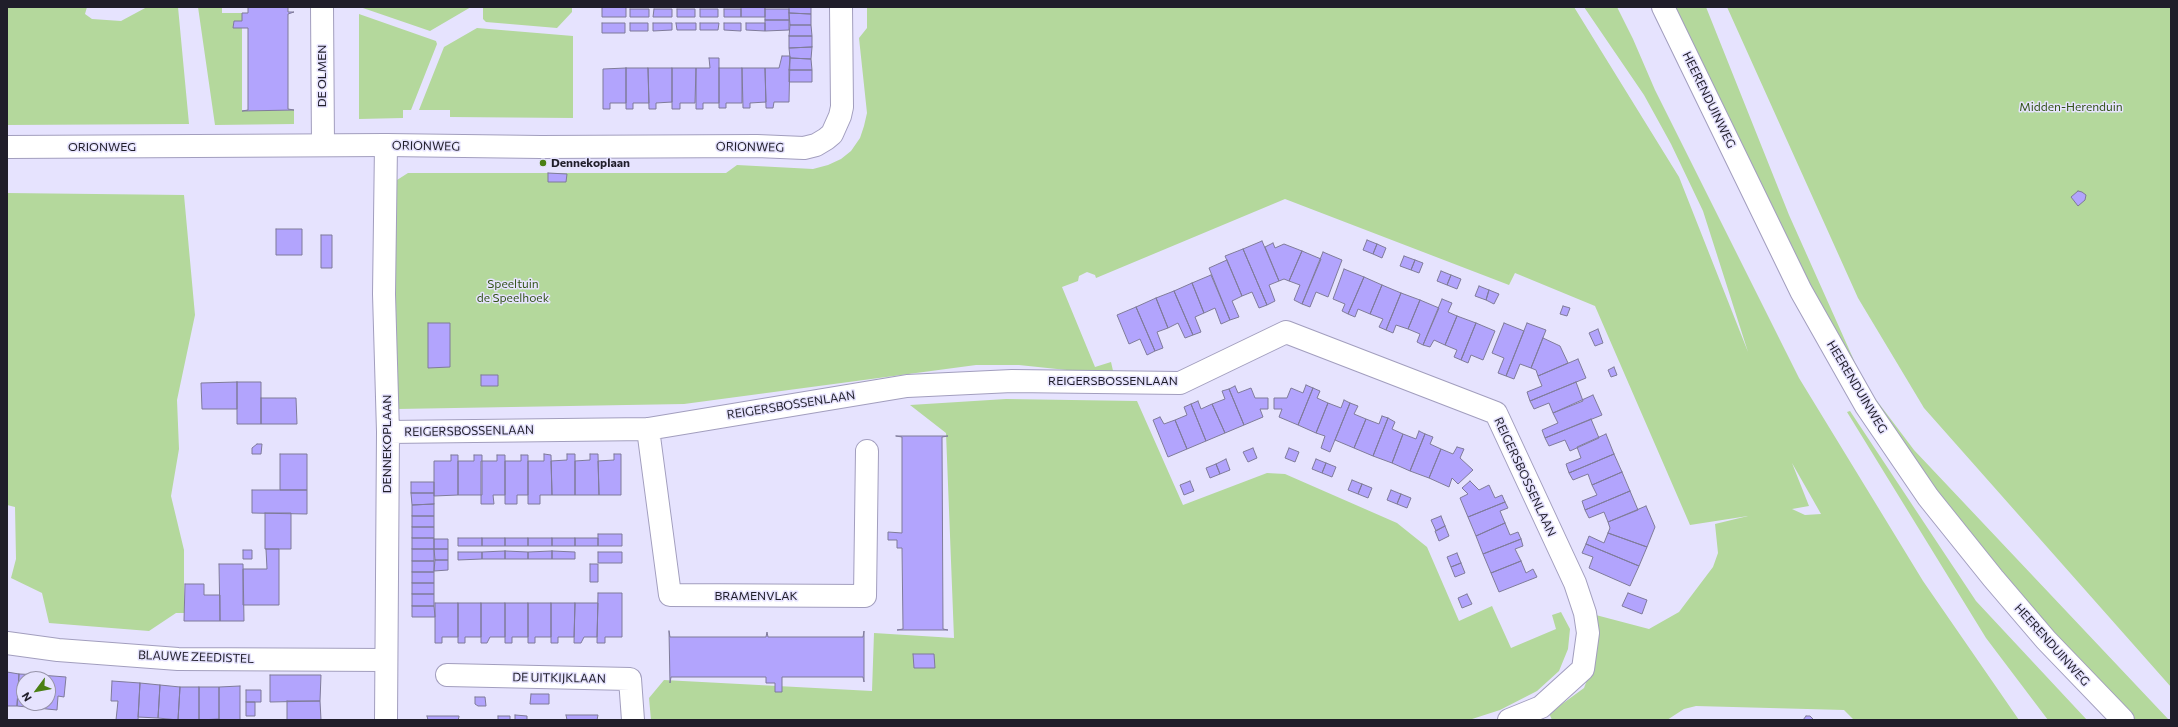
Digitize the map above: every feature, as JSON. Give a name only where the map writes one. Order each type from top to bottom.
[{"type":"street","name":"DE OLMEN","points":[[322,7],[323,145]]},
{"type":"street","name":"ORIONWEG","points":[[7,147],[386,145],[541,147],[757,146],[804,148],[816,145],[826,139],[836,126],[842,108],[841,7]]},
{"type":"street","name":"HEERENDUINWEG","points":[[1663,7],[1802,292],[1866,406],[1928,498],[1988,572],[2046,640],[2123,720]]},
{"type":"street","name":"DENNEKOPLAAN","points":[[386,145],[384,294],[388,432],[386,720]]},
{"type":"street","name":"REIGERSBOSSENLAAN","points":[[388,432],[648,429],[907,386],[1012,381],[1180,383],[1286,332],[1496,413],[1575,583],[1585,613],[1588,633],[1583,669],[1541,707],[1508,720]]},
{"type":"street","name":"BRAMENVLAK","points":[[648,429],[670,595],[865,596],[867,451]]},
{"type":"street","name":"BLAUWE ZEEDISTEL","points":[[7,643],[58,650],[178,659],[386,660]]},
{"type":"street","name":"DE UITKIJKLAAN","points":[[447,675],[630,679],[633,720]]},
{"type":"green space","points":[[7,7],[87,7],[85,14],[92,19],[121,21],[147,7],[178,7],[189,124],[7,125]]},
{"type":"green space","points":[[198,7],[222,7],[222,13],[242,13],[242,21],[234,21],[233,28],[242,28],[242,111],[294,110],[294,124],[215,125]]},
{"type":"green space","points":[[360,7],[471,7],[430,31]]},
{"type":"green space","points":[[483,7],[572,7],[572,12],[557,28],[486,22],[483,19]]},
{"type":"green space","name":"Speeltuin de Speelhoek","points":[[867,7],[1574,7],[1679,177],[1748,352],[1703,211],[1671,144],[1644,95],[1584,7],[1617,7],[1633,39],[1655,90],[1799,378],[1923,581],[2019,720],[1854,720],[1844,710],[1696,706],[1684,709],[1667,720],[1552,720],[1548,711],[1558,707],[1584,688],[1596,656],[1592,614],[1649,629],[1679,612],[1713,567],[1718,553],[1715,524],[1748,516],[1690,525],[1595,306],[1515,273],[1509,285],[1285,199],[1096,278],[1095,275],[1087,272],[1079,276],[1078,281],[1062,287],[1095,367],[1111,362],[1114,375],[1019,365],[976,365],[684,404],[397,409],[395,192],[397,180],[408,173],[726,173],[737,165],[813,169],[828,165],[841,159],[851,151],[860,138],[864,126],[867,113],[859,38],[867,28]],"holes":[[[1792,463],[1821,514],[1805,515],[1792,509],[1809,506]]]},
{"type":"green space","points":[[1674,7],[1706,7],[1789,215],[1865,385],[1914,450],[2169,720],[2136,720],[2014,594],[1948,511],[1892,429],[1837,341]]},
{"type":"green space","name":"Midden-Herenduin","points":[[1727,7],[2171,7],[2171,687],[1924,408],[1858,298]]},
{"type":"green space","points":[[359,14],[436,41],[437,44],[411,110],[403,110],[403,118],[359,119]]},
{"type":"green space","points":[[477,28],[573,36],[573,118],[450,117],[450,110],[419,110],[444,47]]},
{"type":"green space","points":[[7,193],[184,195],[195,315],[177,400],[179,449],[171,496],[184,550],[184,613],[176,613],[149,631],[49,623],[42,593],[11,578],[16,559],[15,507],[7,505]]},
{"type":"green space","points":[[1006,399],[1137,401],[1183,505],[1267,473],[1285,474],[1397,523],[1427,547],[1459,621],[1492,606],[1511,648],[1556,629],[1552,615],[1561,612],[1570,629],[1568,649],[1559,671],[1537,691],[1500,710],[1469,720],[651,720],[649,698],[664,680],[872,691],[874,633],[954,638],[946,433],[910,405]]},
{"type":"green space","points":[[1850,411],[1976,601],[2087,720],[2048,720],[1986,638],[1847,412]]},
{"type":"building","points":[[248,7],[288,7],[288,12],[294,12],[288,14],[288,109],[294,110],[242,111],[248,110],[248,28],[233,28],[234,21],[242,21],[242,13],[248,13]]},
{"type":"building","points":[[602,7],[626,7],[626,17],[602,17]]},
{"type":"building","points":[[741,7],[765,7],[765,17],[741,17]]},
{"type":"building","points":[[789,7],[811,7],[811,14],[789,13]]},
{"type":"building","points":[[630,9],[649,9],[649,17],[630,17]]},
{"type":"building","points":[[654,9],[672,9],[672,17],[653,17]]},
{"type":"building","points":[[677,9],[695,9],[695,17],[677,17]]},
{"type":"building","points":[[700,9],[718,9],[718,17],[700,17]]},
{"type":"building","points":[[724,9],[741,9],[741,17],[724,17]]},
{"type":"building","points":[[765,9],[789,9],[789,20],[765,20]]},
{"type":"building","points":[[789,13],[811,14],[811,25],[790,25]]},
{"type":"building","points":[[765,20],[789,20],[789,30],[765,31]]},
{"type":"building","points":[[602,23],[625,23],[625,33],[602,33]]},
{"type":"building","points":[[630,23],[648,23],[648,31],[630,31]]},
{"type":"building","points":[[653,23],[672,23],[672,30],[653,31]]},
{"type":"building","points":[[676,23],[696,23],[696,30],[677,30]]},
{"type":"building","points":[[700,23],[719,23],[718,30],[700,30]]},
{"type":"building","points":[[724,23],[741,23],[741,31],[724,30]]},
{"type":"building","points":[[746,23],[765,23],[765,31],[746,30]]},
{"type":"building","points":[[790,25],[811,25],[812,36],[789,36]]},
{"type":"building","points":[[789,36],[812,36],[812,47],[789,48]]},
{"type":"building","points":[[812,47],[811,59],[790,58],[789,48]]},
{"type":"building","points":[[782,56],[790,56],[789,102],[774,102],[773,108],[766,108],[765,68],[779,68]]},
{"type":"building","points":[[709,58],[719,58],[719,103],[703,103],[703,109],[696,109],[696,68],[710,68]]},
{"type":"building","points":[[790,58],[811,59],[812,70],[789,70]]},
{"type":"building","points":[[626,68],[626,103],[610,103],[610,109],[603,109],[603,69]]},
{"type":"building","points":[[626,68],[648,68],[649,103],[633,103],[633,109],[626,109]]},
{"type":"building","points":[[648,68],[672,68],[672,102],[656,103],[656,109],[649,109]]},
{"type":"building","points":[[672,68],[696,68],[695,103],[680,103],[680,109],[672,109]]},
{"type":"building","points":[[719,68],[742,68],[742,103],[726,103],[726,108],[719,108]]},
{"type":"building","points":[[742,68],[765,68],[766,102],[750,103],[750,108],[743,108]]},
{"type":"building","points":[[789,70],[812,70],[812,82],[789,82]]},
{"type":"building","points":[[548,173],[567,174],[566,182],[548,182]]},
{"type":"building","points":[[2078,191],[2086,195],[2085,200],[2078,206],[2071,197]]},
{"type":"building","points":[[276,229],[302,229],[302,255],[276,255]]},
{"type":"building","points":[[321,235],[332,235],[332,268],[321,268]]},
{"type":"building","points":[[1367,240],[1377,244],[1373,254],[1363,250]]},
{"type":"building","points":[[1262,241],[1279,281],[1269,285],[1275,301],[1267,305],[1243,249]]},
{"type":"building","points":[[1273,243],[1275,248],[1284,244],[1302,251],[1289,281],[1284,279],[1279,281],[1265,247]]},
{"type":"building","points":[[1377,244],[1386,248],[1382,258],[1373,254]]},
{"type":"building","points":[[1243,249],[1267,305],[1259,308],[1252,292],[1242,296],[1225,256]]},
{"type":"building","points":[[1302,251],[1321,259],[1302,304],[1294,300],[1300,285],[1289,281]]},
{"type":"building","points":[[1323,252],[1342,260],[1328,297],[1316,292],[1310,307],[1302,304]]},
{"type":"building","points":[[1404,256],[1415,260],[1411,270],[1400,266]]},
{"type":"building","points":[[1227,260],[1242,296],[1232,301],[1239,317],[1230,320],[1209,268]]},
{"type":"building","points":[[1415,260],[1423,263],[1419,273],[1411,270]]},
{"type":"building","points":[[1344,269],[1364,277],[1348,314],[1342,311],[1345,304],[1333,299]]},
{"type":"building","points":[[1441,271],[1451,275],[1447,285],[1437,281]]},
{"type":"building","points":[[1211,275],[1230,320],[1221,324],[1215,308],[1204,313],[1192,283]]},
{"type":"building","points":[[1451,275],[1461,279],[1457,289],[1447,285]]},
{"type":"building","points":[[1364,277],[1382,285],[1370,314],[1358,309],[1355,317],[1348,314]]},
{"type":"building","points":[[1192,283],[1204,313],[1195,317],[1201,332],[1193,335],[1174,291]]},
{"type":"building","points":[[1382,285],[1401,293],[1386,330],[1379,327],[1383,319],[1370,314]]},
{"type":"building","points":[[1479,286],[1489,290],[1486,300],[1475,296]]},
{"type":"building","points":[[1489,290],[1499,294],[1494,304],[1486,300]]},
{"type":"building","points":[[1174,291],[1193,335],[1185,338],[1178,323],[1168,328],[1156,298]]},
{"type":"building","points":[[1401,293],[1420,300],[1408,329],[1396,325],[1393,333],[1386,330]]},
{"type":"building","points":[[1156,298],[1168,328],[1157,332],[1163,348],[1155,351],[1136,307]]},
{"type":"building","points":[[1442,299],[1452,303],[1448,312],[1457,316],[1445,345],[1434,340],[1430,347],[1423,345]]},
{"type":"building","points":[[1420,300],[1439,308],[1423,345],[1417,342],[1420,334],[1408,329]]},
{"type":"building","points":[[1563,306],[1570,308],[1567,316],[1560,314]]},
{"type":"building","points":[[1136,307],[1155,351],[1147,355],[1140,339],[1129,344],[1117,315]]},
{"type":"building","points":[[1457,316],[1476,323],[1461,360],[1454,357],[1457,350],[1445,345]]},
{"type":"building","points":[[428,323],[450,323],[450,367],[428,368]]},
{"type":"building","points":[[1476,323],[1495,331],[1483,360],[1471,355],[1468,363],[1461,360]]},
{"type":"building","points":[[1504,323],[1524,331],[1506,376],[1498,373],[1504,358],[1492,353]]},
{"type":"building","points":[[1527,323],[1546,330],[1531,368],[1520,364],[1514,379],[1506,376]]},
{"type":"building","points":[[1598,329],[1603,343],[1595,346],[1589,333]]},
{"type":"building","points":[[1543,338],[1560,346],[1568,363],[1538,376],[1536,370],[1531,368]]},
{"type":"building","points":[[1578,359],[1586,378],[1530,401],[1527,392],[1542,386],[1538,376]]},
{"type":"building","points":[[1614,367],[1617,375],[1611,377],[1608,370]]},
{"type":"building","points":[[481,375],[498,375],[498,386],[481,386]]},
{"type":"building","points":[[237,382],[237,409],[202,409],[201,383]]},
{"type":"building","points":[[237,382],[261,382],[261,424],[237,424]]},
{"type":"building","points":[[1576,382],[1583,401],[1553,413],[1549,403],[1534,409],[1530,401]]},
{"type":"building","points":[[1306,385],[1313,388],[1298,425],[1279,417],[1282,409],[1274,409],[1274,398],[1287,398],[1291,388],[1303,393]]},
{"type":"building","points":[[1235,386],[1238,393],[1251,388],[1255,398],[1268,398],[1268,409],[1260,409],[1263,417],[1244,425],[1229,389]]},
{"type":"building","points":[[1313,388],[1320,391],[1317,398],[1328,403],[1316,433],[1298,425]]},
{"type":"building","points":[[1229,389],[1244,425],[1225,433],[1212,404],[1225,399],[1222,391]]},
{"type":"building","points":[[1593,395],[1602,415],[1545,438],[1542,430],[1558,423],[1553,413]]},
{"type":"building","points":[[261,398],[296,398],[297,424],[261,424]]},
{"type":"building","points":[[1344,400],[1350,403],[1330,452],[1321,448],[1325,436],[1316,433],[1328,403],[1341,408]]},
{"type":"building","points":[[1198,401],[1201,409],[1212,404],[1225,433],[1206,441],[1191,404]]},
{"type":"building","points":[[1350,403],[1358,406],[1354,414],[1366,419],[1354,448],[1335,440]]},
{"type":"building","points":[[1191,404],[1206,441],[1187,449],[1175,420],[1187,415],[1184,407]]},
{"type":"building","points":[[1382,416],[1388,418],[1373,456],[1354,448],[1366,419],[1379,424]]},
{"type":"building","points":[[1160,417],[1164,424],[1175,420],[1187,449],[1168,457],[1153,420]]},
{"type":"building","points":[[1388,418],[1395,422],[1392,429],[1403,434],[1392,463],[1373,456]]},
{"type":"building","points":[[1591,419],[1599,438],[1570,451],[1565,440],[1549,446],[1545,438]]},
{"type":"building","points":[[1419,431],[1425,434],[1410,471],[1392,463],[1403,434],[1416,439]]},
{"type":"building","points":[[1425,434],[1433,437],[1430,444],[1441,449],[1429,478],[1410,471]]},
{"type":"building","points":[[1606,434],[1614,454],[1569,473],[1566,464],[1581,458],[1577,447]]},
{"type":"building","points":[[896,436],[948,436],[942,437],[943,629],[948,630],[897,630],[903,629],[902,548],[897,548],[897,540],[888,540],[888,532],[902,533],[902,437]]},
{"type":"building","points":[[257,444],[262,444],[261,454],[252,454],[252,448]]},
{"type":"building","points":[[1457,447],[1464,449],[1460,458],[1473,470],[1458,484],[1452,478],[1449,487],[1429,478],[1441,449],[1453,454]]},
{"type":"building","points":[[1253,448],[1257,458],[1248,462],[1243,452]]},
{"type":"building","points":[[1289,448],[1299,452],[1295,462],[1285,458]]},
{"type":"building","points":[[280,454],[307,454],[307,490],[280,490]]},
{"type":"building","points":[[544,454],[551,455],[552,495],[540,495],[540,504],[528,504],[528,461],[544,461]]},
{"type":"building","points":[[567,454],[575,454],[575,495],[552,495],[551,461],[567,460]]},
{"type":"building","points":[[590,454],[598,454],[599,495],[575,495],[575,461],[590,460]]},
{"type":"building","points":[[614,454],[621,454],[621,495],[599,495],[598,461],[614,460]]},
{"type":"building","points":[[1614,454],[1622,472],[1592,485],[1588,474],[1573,480],[1569,473]]},
{"type":"building","points":[[451,455],[458,455],[458,495],[434,496],[434,461],[451,461]]},
{"type":"building","points":[[474,455],[482,455],[482,495],[458,495],[458,461],[474,461]]},
{"type":"building","points":[[497,455],[505,455],[505,495],[493,495],[494,504],[481,504],[481,461],[497,461]]},
{"type":"building","points":[[521,455],[528,455],[528,495],[517,495],[517,504],[505,504],[505,461],[521,461]]},
{"type":"building","points":[[1226,459],[1230,470],[1220,474],[1216,464]]},
{"type":"building","points":[[1316,459],[1326,463],[1322,473],[1312,469]]},
{"type":"building","points":[[1326,463],[1336,467],[1332,477],[1322,473]]},
{"type":"building","points":[[1216,464],[1220,474],[1210,478],[1206,468]]},
{"type":"building","points":[[1622,472],[1630,491],[1585,510],[1582,501],[1597,495],[1592,485]]},
{"type":"building","points":[[1352,480],[1362,484],[1358,494],[1348,490]]},
{"type":"building","points":[[1190,481],[1194,491],[1184,495],[1180,485]]},
{"type":"building","points":[[1470,481],[1479,490],[1489,485],[1495,498],[1502,495],[1505,502],[1468,517],[1460,498],[1468,494],[1462,488]]},
{"type":"building","points":[[411,482],[434,482],[434,493],[411,493]]},
{"type":"building","points":[[1362,484],[1372,488],[1368,498],[1358,494]]},
{"type":"building","points":[[252,490],[307,490],[307,514],[252,513]]},
{"type":"building","points":[[1391,490],[1401,494],[1397,504],[1387,500]]},
{"type":"building","points":[[1630,491],[1638,510],[1608,522],[1604,512],[1589,518],[1585,510]]},
{"type":"building","points":[[411,493],[434,493],[434,504],[412,505]]},
{"type":"building","points":[[1401,494],[1411,498],[1407,508],[1397,504]]},
{"type":"building","points":[[1505,502],[1508,508],[1500,511],[1505,523],[1476,536],[1468,517]]},
{"type":"building","points":[[434,504],[434,516],[412,516],[412,505]]},
{"type":"building","points":[[1646,506],[1655,527],[1647,547],[1608,533],[1610,528],[1608,522]]},
{"type":"building","points":[[265,513],[291,513],[291,549],[265,549]]},
{"type":"building","points":[[412,516],[434,516],[434,527],[412,527]]},
{"type":"building","points":[[1441,516],[1445,526],[1436,531],[1431,520]]},
{"type":"building","points":[[1505,523],[1510,535],[1518,532],[1521,539],[1483,554],[1476,536]]},
{"type":"building","points":[[1445,526],[1449,536],[1439,541],[1435,531]]},
{"type":"building","points":[[412,527],[434,527],[434,538],[412,538]]},
{"type":"building","points":[[1608,533],[1647,547],[1639,566],[1586,544],[1589,536],[1604,543]]},
{"type":"building","points":[[598,534],[622,534],[622,546],[598,546]]},
{"type":"building","points":[[412,538],[434,538],[434,549],[412,549]]},
{"type":"building","points":[[458,538],[482,538],[482,546],[458,546]]},
{"type":"building","points":[[482,538],[505,538],[505,546],[482,546]]},
{"type":"building","points":[[505,538],[528,538],[528,546],[505,546]]},
{"type":"building","points":[[528,538],[552,538],[552,546],[528,546]]},
{"type":"building","points":[[552,538],[575,538],[575,546],[552,546]]},
{"type":"building","points":[[575,538],[598,538],[598,546],[575,546]]},
{"type":"building","points":[[434,539],[448,539],[448,549],[434,549]]},
{"type":"building","points":[[1521,539],[1523,546],[1515,549],[1521,561],[1491,573],[1483,554]]},
{"type":"building","points":[[1586,544],[1639,566],[1630,586],[1589,568],[1593,557],[1582,553]]},
{"type":"building","points":[[266,549],[279,549],[279,605],[243,605],[243,569],[267,569]]},
{"type":"building","points":[[412,549],[434,549],[434,561],[412,561]]},
{"type":"building","points":[[434,549],[448,549],[448,560],[435,560]]},
{"type":"building","points":[[243,550],[252,550],[252,559],[243,559]]},
{"type":"building","points":[[505,551],[505,559],[482,559],[482,552]]},
{"type":"building","points":[[505,551],[528,552],[528,559],[505,559]]},
{"type":"building","points":[[552,551],[552,559],[528,559],[528,552]]},
{"type":"building","points":[[552,551],[575,552],[575,559],[552,559]]},
{"type":"building","points":[[458,552],[482,552],[482,559],[458,560]]},
{"type":"building","points":[[598,552],[622,552],[622,563],[598,563]]},
{"type":"building","points":[[1457,553],[1461,563],[1451,567],[1447,557]]},
{"type":"building","points":[[435,560],[448,560],[448,570],[434,571]]},
{"type":"building","points":[[412,561],[434,561],[434,572],[412,572]]},
{"type":"building","points":[[1521,561],[1526,573],[1533,569],[1537,577],[1499,592],[1491,573]]},
{"type":"building","points":[[1461,563],[1465,573],[1455,577],[1451,567]]},
{"type":"building","points":[[219,564],[243,564],[244,621],[220,621]]},
{"type":"building","points":[[590,564],[598,564],[598,582],[590,582]]},
{"type":"building","points":[[412,572],[434,572],[434,583],[412,583]]},
{"type":"building","points":[[412,583],[434,583],[434,594],[412,594]]},
{"type":"building","points":[[185,584],[204,584],[204,595],[220,595],[220,621],[184,621]]},
{"type":"building","points":[[598,593],[622,593],[622,637],[605,637],[605,643],[597,643]]},
{"type":"building","points":[[1628,593],[1647,600],[1642,614],[1622,606]]},
{"type":"building","points":[[412,594],[434,594],[434,606],[412,606]]},
{"type":"building","points":[[1467,594],[1472,604],[1462,608],[1458,598]]},
{"type":"building","points":[[435,603],[458,603],[458,637],[442,637],[442,643],[435,643]]},
{"type":"building","points":[[458,603],[481,603],[481,637],[465,637],[465,643],[458,643]]},
{"type":"building","points":[[481,603],[505,603],[505,637],[490,637],[487,643],[481,643]]},
{"type":"building","points":[[505,603],[528,603],[528,637],[512,637],[512,643],[505,643]]},
{"type":"building","points":[[528,603],[551,603],[551,637],[535,637],[535,643],[528,643]]},
{"type":"building","points":[[551,603],[575,603],[574,637],[558,637],[558,643],[551,643]]},
{"type":"building","points":[[575,603],[598,603],[597,637],[584,637],[581,643],[574,643]]},
{"type":"building","points":[[412,606],[434,606],[435,617],[412,617]]},
{"type":"building","points":[[669,631],[670,637],[766,637],[767,632],[768,637],[863,637],[864,631],[864,682],[863,677],[782,677],[782,692],[775,692],[775,683],[766,683],[766,677],[671,677],[670,683]]},
{"type":"building","points":[[913,654],[934,654],[935,668],[914,668]]},
{"type":"building","points":[[7,672],[16,674],[16,706],[7,706]]},
{"type":"building","points":[[270,675],[321,675],[320,701],[270,702]]},
{"type":"building","points":[[56,676],[66,677],[64,697],[58,696],[57,710]]},
{"type":"building","points":[[112,681],[140,683],[138,720],[116,720],[118,701],[111,701]]},
{"type":"building","points":[[140,683],[160,685],[158,718],[138,717]]},
{"type":"building","points":[[160,685],[180,687],[178,720],[158,718]]},
{"type":"building","points":[[240,686],[240,720],[219,720],[219,687]]},
{"type":"building","points":[[180,687],[199,687],[199,720],[178,720]]},
{"type":"building","points":[[199,687],[219,687],[219,719],[199,720]]},
{"type":"building","points":[[246,690],[261,690],[261,702],[246,702]]},
{"type":"building","points":[[531,694],[549,694],[549,704],[530,704]]},
{"type":"building","points":[[475,697],[485,697],[486,706],[478,706],[475,704]]},
{"type":"building","points":[[287,701],[320,701],[321,720],[287,720]]},
{"type":"building","points":[[246,702],[255,702],[255,716],[246,716]]},
{"type":"building","points":[[515,715],[527,716],[527,720],[515,720]]},
{"type":"building","points":[[566,715],[598,715],[597,720],[567,720]]},
{"type":"building","points":[[427,716],[459,717],[458,720],[428,720]]},
{"type":"building","points":[[498,716],[510,716],[510,720],[498,720]]},
{"type":"building","points":[[1806,716],[1810,716],[1814,720],[1803,720]]},
{"type":"place","name":"Dennekoplaan","points":[[543,163]]}]
